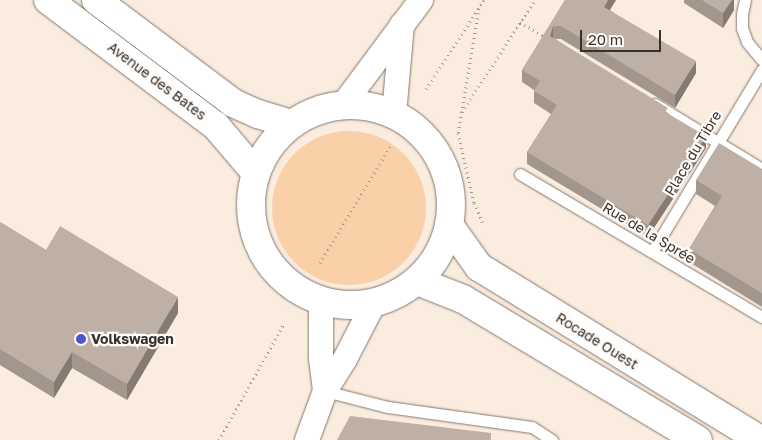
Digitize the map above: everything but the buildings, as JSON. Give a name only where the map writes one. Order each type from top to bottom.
[{"type":"main road","name":"Avenue des Bates","points":[[48,0],[216,126],[256,172]]},
{"type":"main road","name":"Avenue des Bates","points":[[96,0],[233,103],[258,114],[291,124]]},
{"type":"main road","points":[[344,104],[369,106],[394,114],[416,128],[434,148],[446,172],[451,198],[449,225],[443,246],[432,265],[417,281],[397,295],[374,304],[347,306],[321,302],[292,287],[270,265],[255,236],[250,204],[256,172],[270,146],[291,124],[316,110],[344,104]]},
{"type":"main road","name":"Rocade Ouest","points":[[449,225],[479,267],[760,440]]},
{"type":"main road","points":[[417,281],[462,298],[698,440]]},
{"type":"street","points":[[344,104],[421,0]]},
{"type":"street","points":[[394,114],[402,24]]},
{"type":"street","points":[[321,302],[321,358],[325,391]]},
{"type":"street","points":[[307,440],[325,391],[345,359],[374,304]]},
{"type":"lane","points":[[745,0],[742,28],[747,42],[755,54],[762,60]]},
{"type":"lane","name":"Place du Tibre","points":[[652,252],[717,141],[762,70]]},
{"type":"lane","points":[[642,96],[762,169]]},
{"type":"lane","name":"Rue de la Sprée","points":[[520,174],[762,318]]},
{"type":"lane","points":[[325,391],[388,407],[532,427],[552,440]]},
{"type":"path","points":[[426,89],[484,0]]},
{"type":"path","points":[[462,112],[535,0]]},
{"type":"path","points":[[479,8],[458,133],[474,203],[486,228]]},
{"type":"path","points":[[520,22],[551,41]]},
{"type":"path","points":[[320,263],[391,145]]},
{"type":"path","points":[[219,440],[285,322]]},
{"type":"shaded area","points":[[349,131],[364,132],[379,137],[404,153],[420,178],[425,193],[425,223],[420,238],[404,263],[379,279],[364,284],[349,285],[334,284],[319,279],[294,263],[278,238],[273,223],[272,208],[273,193],[278,178],[294,153],[319,137],[334,132]]},
{"type":"place","name":"Volkswagen","points":[[81,339]]}]
